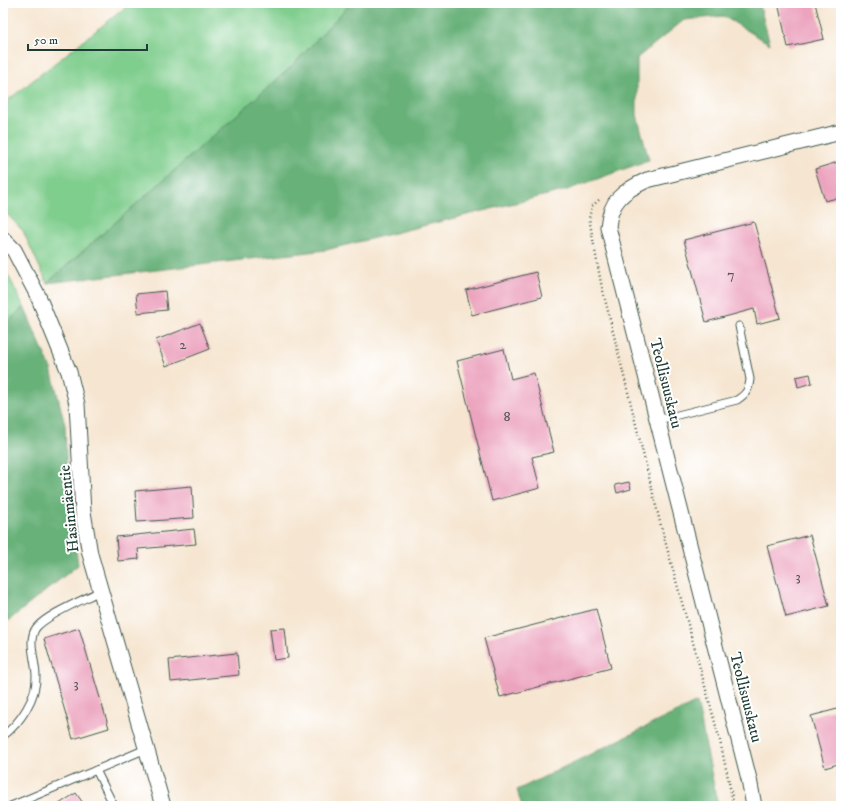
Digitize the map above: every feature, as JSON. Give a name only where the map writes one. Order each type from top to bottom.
[{"type":"street","name":"Teollisuuskatu","points":[[754,806],[749,779],[608,227],[609,214],[614,203],[634,186],[647,180],[841,132]]},
{"type":"street","name":"Hasinmäentie","points":[[3,239],[14,250],[38,296],[69,372],[77,404],[83,512],[90,554],[163,806]]},
{"type":"lane","points":[[658,420],[737,400],[744,395],[749,388],[750,380],[738,326]]},
{"type":"lane","points":[[3,736],[20,718],[31,700],[36,678],[32,639],[36,627],[50,616],[100,591]]},
{"type":"lane","points":[[11,806],[146,749]]},
{"type":"lane","points":[[96,770],[114,806]]},
{"type":"path","points":[[620,198],[606,196],[598,200],[592,206],[589,218],[602,283],[657,511],[720,741],[734,806]]},
{"type":"green space","points":[[131,3],[351,3],[291,67],[47,283],[23,231],[3,210],[3,104]]},
{"type":"green space","points":[[351,3],[759,3],[770,44],[723,16],[684,20],[637,58],[637,115],[649,160],[567,190],[326,250],[47,283],[291,67]]},
{"type":"green space","points":[[3,265],[24,307],[3,326]]},
{"type":"green space","points":[[24,307],[51,369],[65,425],[67,481],[78,565],[3,625],[3,326]]},
{"type":"green space","points":[[697,702],[718,806],[522,806],[517,790]]},
{"type":"building","points":[[778,3],[815,3],[824,39],[788,47]]},
{"type":"building","points":[[841,161],[841,197],[825,201],[815,169]]},
{"type":"building","points":[[754,222],[780,318],[757,324],[754,309],[706,322],[684,240]]},
{"type":"building","points":[[536,272],[542,297],[472,315],[466,290]]},
{"type":"building","points":[[165,291],[167,310],[138,313],[136,294]]},
{"type":"building","points":[[200,323],[210,349],[166,366],[156,340]]},
{"type":"building","points":[[504,349],[511,379],[534,373],[554,452],[532,457],[540,488],[492,501],[457,361]]},
{"type":"building","points":[[810,374],[812,383],[798,387],[796,377]]},
{"type":"building","points":[[629,482],[631,489],[617,493],[615,485]]},
{"type":"building","points":[[192,486],[194,518],[137,522],[135,491]]},
{"type":"building","points":[[194,529],[196,544],[138,549],[139,559],[118,561],[116,537]]},
{"type":"building","points":[[810,535],[829,606],[786,617],[767,546]]},
{"type":"building","points":[[596,609],[611,668],[500,697],[484,638]]},
{"type":"building","points":[[79,628],[109,728],[73,739],[44,639]]},
{"type":"building","points":[[285,628],[288,658],[274,660],[270,629]]},
{"type":"building","points":[[237,653],[239,675],[171,682],[169,660]]},
{"type":"building","points":[[841,708],[841,763],[825,768],[811,716]]},
{"type":"building","points":[[76,793],[85,806],[56,806]]}]
